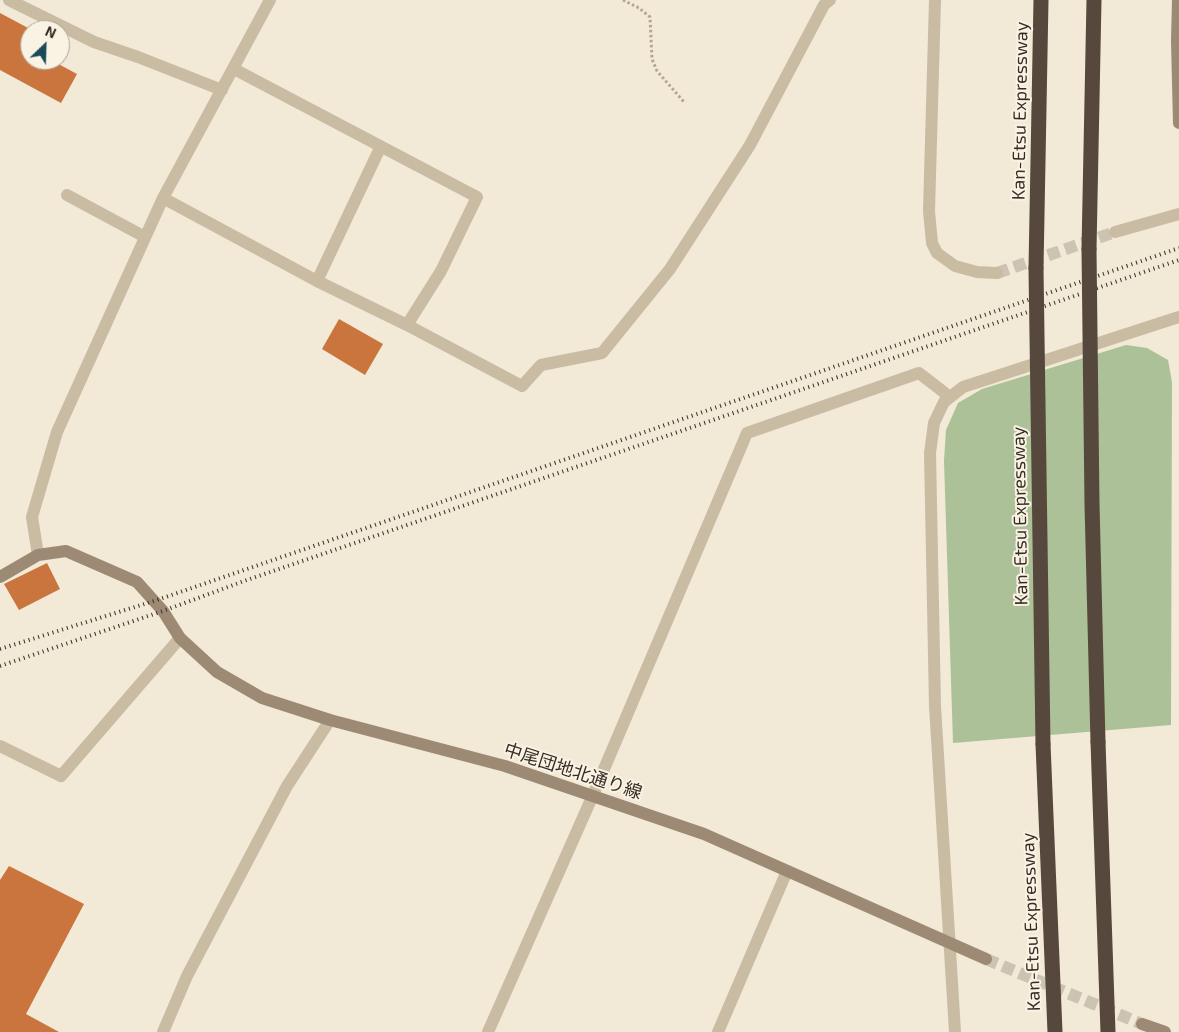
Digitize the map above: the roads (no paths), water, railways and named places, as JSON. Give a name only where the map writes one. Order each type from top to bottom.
[{"type":"highway","name":"Kan-Etsu Expressway","points":[[1041,0],[1036,268],[1042,744],[1055,1032]]},
{"type":"highway","points":[[1094,0],[1089,249],[1092,504],[1108,1032]]},
{"type":"street","points":[[9,0],[94,42],[222,90]]},
{"type":"street","points":[[0,577],[38,555],[32,517],[57,432],[163,198],[270,0]]},
{"type":"street","points":[[163,198],[316,281],[407,325],[522,386],[541,365],[602,353],[670,269],[750,145],[824,5],[830,0]]},
{"type":"street","points":[[936,0],[929,211],[932,243],[937,253],[955,266],[978,272],[997,273]]},
{"type":"street","points":[[1178,0],[1179,122]]},
{"type":"street","points":[[234,69],[380,148],[477,197],[441,271],[407,325]]},
{"type":"street","points":[[316,281],[380,148]]},
{"type":"street","points":[[67,195],[146,237]]},
{"type":"street","points":[[1115,232],[1179,214]]},
{"type":"street","points":[[955,1032],[935,706],[930,453],[934,423],[944,402],[963,387],[1179,317]]},
{"type":"street","points":[[488,1032],[593,795],[747,433],[919,374],[950,397]]},
{"type":"street","name":"中尾団地北通り線","points":[[38,555],[66,551],[137,582],[163,611],[180,638],[217,672],[262,698],[330,720],[505,766],[704,834],[986,958]]},
{"type":"street","points":[[0,746],[60,776],[180,638]]},
{"type":"street","points":[[163,1032],[187,976],[288,786],[330,720]]},
{"type":"street","points":[[718,1032],[787,870]]},
{"type":"street","points":[[1142,1024],[1165,1032]]},
{"type":"tunnel","points":[[997,273],[1115,232]]},
{"type":"tunnel","points":[[986,959],[1142,1024]]},
{"type":"railway","points":[[0,649],[154,601],[1179,248]]},
{"type":"railway","points":[[0,666],[1179,260]]}]
